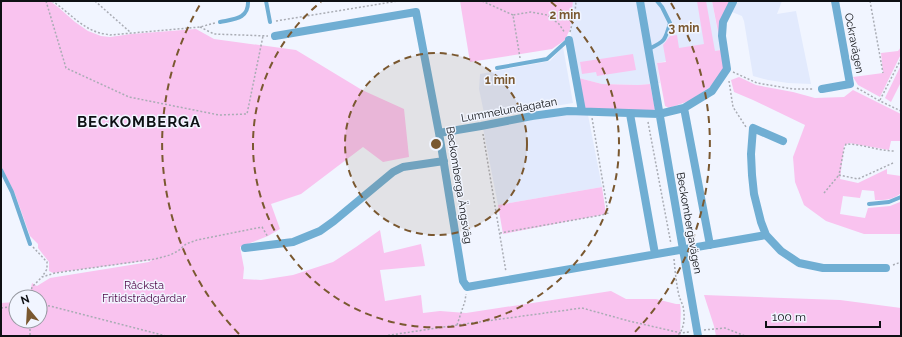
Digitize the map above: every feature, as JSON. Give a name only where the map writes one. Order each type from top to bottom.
[{"type":"street","name":"Beckombergavägen","points":[[640,1],[697,333]]},
{"type":"street","name":"Ockravägen","points":[[822,89],[850,84],[835,1]]},
{"type":"street","points":[[659,114],[684,108],[712,91],[727,69],[722,29],[723,22],[733,2]]},
{"type":"street","name":"Beckomberga Ängsväg","points":[[275,36],[416,12],[444,161],[463,281],[467,287]]},
{"type":"street","points":[[569,40],[582,112]]},
{"type":"street","name":"Beckombergavägen","points":[[684,108],[710,245]]},
{"type":"street","name":"Lummelundagatan","points":[[439,133],[568,111],[659,114]]},
{"type":"street","points":[[630,114],[655,254]]},
{"type":"street","points":[[783,141],[753,128],[751,161],[754,194],[766,235],[781,251],[800,263],[823,268],[886,268]]},
{"type":"street","points":[[245,248],[293,242],[320,231],[393,172],[403,167],[444,161]]},
{"type":"street","points":[[467,287],[766,235]]},
{"type":"lane","points":[[220,22],[242,17],[247,11],[248,1]]},
{"type":"lane","points":[[266,1],[270,22]]},
{"type":"lane","points":[[648,50],[662,42],[670,23],[662,7],[657,1]]},
{"type":"lane","points":[[496,68],[546,59],[569,40]]},
{"type":"lane","points":[[1,170],[12,192],[30,244]]},
{"type":"lane","points":[[869,204],[889,202],[901,197]]},
{"type":"path","points":[[46,1],[66,68],[129,97],[219,115],[247,114],[263,36]]},
{"type":"path","points":[[52,1],[76,20],[89,28],[100,33],[110,35],[200,26],[220,22]]},
{"type":"path","points":[[95,1],[130,32]]},
{"type":"path","points":[[270,22],[398,1]]},
{"type":"path","points":[[482,1],[513,15],[531,12],[547,15],[559,24],[569,40]]},
{"type":"path","points":[[569,40],[576,1]]},
{"type":"path","points":[[870,1],[883,73]]},
{"type":"path","points":[[513,15],[521,64]]},
{"type":"path","points":[[200,26],[214,34],[275,36]]},
{"type":"path","points":[[880,101],[901,59]]},
{"type":"path","points":[[727,69],[757,83],[793,90],[822,89]]},
{"type":"path","points":[[727,69],[733,107],[752,137]]},
{"type":"path","points":[[850,84],[901,111]]},
{"type":"path","points":[[500,233],[608,213],[591,112]]},
{"type":"path","points":[[646,114],[673,251],[678,292],[683,306],[684,321],[681,332],[678,336]]},
{"type":"path","points":[[482,126],[507,280]]},
{"type":"path","points":[[824,193],[839,175],[846,144],[854,144],[884,151],[895,151]]},
{"type":"path","points":[[839,175],[858,179],[894,163]]},
{"type":"path","points":[[42,277],[62,272],[155,259],[170,255],[178,251],[186,244],[197,240],[262,227],[273,245]]},
{"type":"path","points":[[30,244],[47,262],[47,269],[32,289]]},
{"type":"path","points":[[457,325],[465,301],[467,287]]},
{"type":"path","points":[[48,306],[166,336]]},
{"type":"path","points":[[384,336],[582,308],[629,321],[681,332],[697,333],[725,328],[745,336]]},
{"type":"shaded area","points":[[573,1],[712,1],[721,50],[657,63],[660,83],[638,85],[602,84],[579,78],[570,29]]},
{"type":"shaded area","points":[[737,1],[782,1],[777,14],[796,11],[811,84],[788,83],[753,76],[744,21],[742,16],[732,12]]},
{"type":"shaded area","points":[[563,47],[573,103],[485,118],[479,89],[480,74],[550,61]]},
{"type":"shaded area","points":[[569,114],[588,115],[602,187],[498,205],[483,128]]},
{"type":"green space","name":"Råcksta Fritidsträdgårdar","points":[[1,1],[50,1],[88,31],[101,36],[110,37],[196,29],[214,39],[296,50],[362,90],[404,109],[409,157],[383,162],[363,147],[301,194],[271,204],[280,229],[268,236],[240,247],[244,268],[243,279],[261,280],[293,275],[333,262],[380,230],[384,253],[421,244],[425,266],[380,270],[385,301],[421,295],[423,313],[440,311],[466,313],[611,291],[626,299],[656,299],[680,304],[681,336],[1,336],[1,303],[8,303],[8,329],[48,329],[48,289],[31,289],[32,283],[37,286],[50,278],[149,262],[152,260],[53,273],[49,271],[49,262],[38,248],[38,244],[30,236],[15,194],[1,166]]},
{"type":"green space","points":[[460,1],[573,1],[570,29],[565,40],[552,49],[470,62]]},
{"type":"green space","points":[[697,1],[706,1],[715,51],[721,50],[724,69],[710,87],[689,101],[669,108],[665,106],[657,63],[666,62],[663,45],[670,36],[677,35],[679,48],[704,44]]},
{"type":"green space","points":[[712,1],[731,1],[719,37]]},
{"type":"green space","points":[[901,47],[901,54],[880,97],[858,85],[853,77],[883,73],[881,53],[898,51]]},
{"type":"green space","points":[[633,54],[636,70],[597,76],[596,72],[582,74],[580,62]]},
{"type":"green space","points":[[901,65],[901,82],[891,102],[885,98]]},
{"type":"green space","points":[[739,77],[756,85],[815,98],[844,97],[853,90],[901,114],[901,141],[891,141],[889,150],[849,143],[844,146],[840,179],[858,183],[887,169],[887,174],[901,176],[901,193],[892,198],[882,200],[875,200],[874,191],[862,190],[860,198],[843,196],[840,214],[865,218],[868,208],[890,206],[900,202],[901,234],[864,234],[826,221],[804,205],[795,182],[793,157],[805,125],[734,92],[731,80]]},
{"type":"green space","points":[[579,78],[602,84],[650,84],[655,109],[651,112],[584,108]]},
{"type":"green space","points":[[602,187],[606,214],[503,234],[498,205]]},
{"type":"green space","points":[[704,295],[840,300],[901,308],[901,336],[716,336]]},
{"type":"district","name":"BECKOMBERGA","points":[[139,122]]}]
